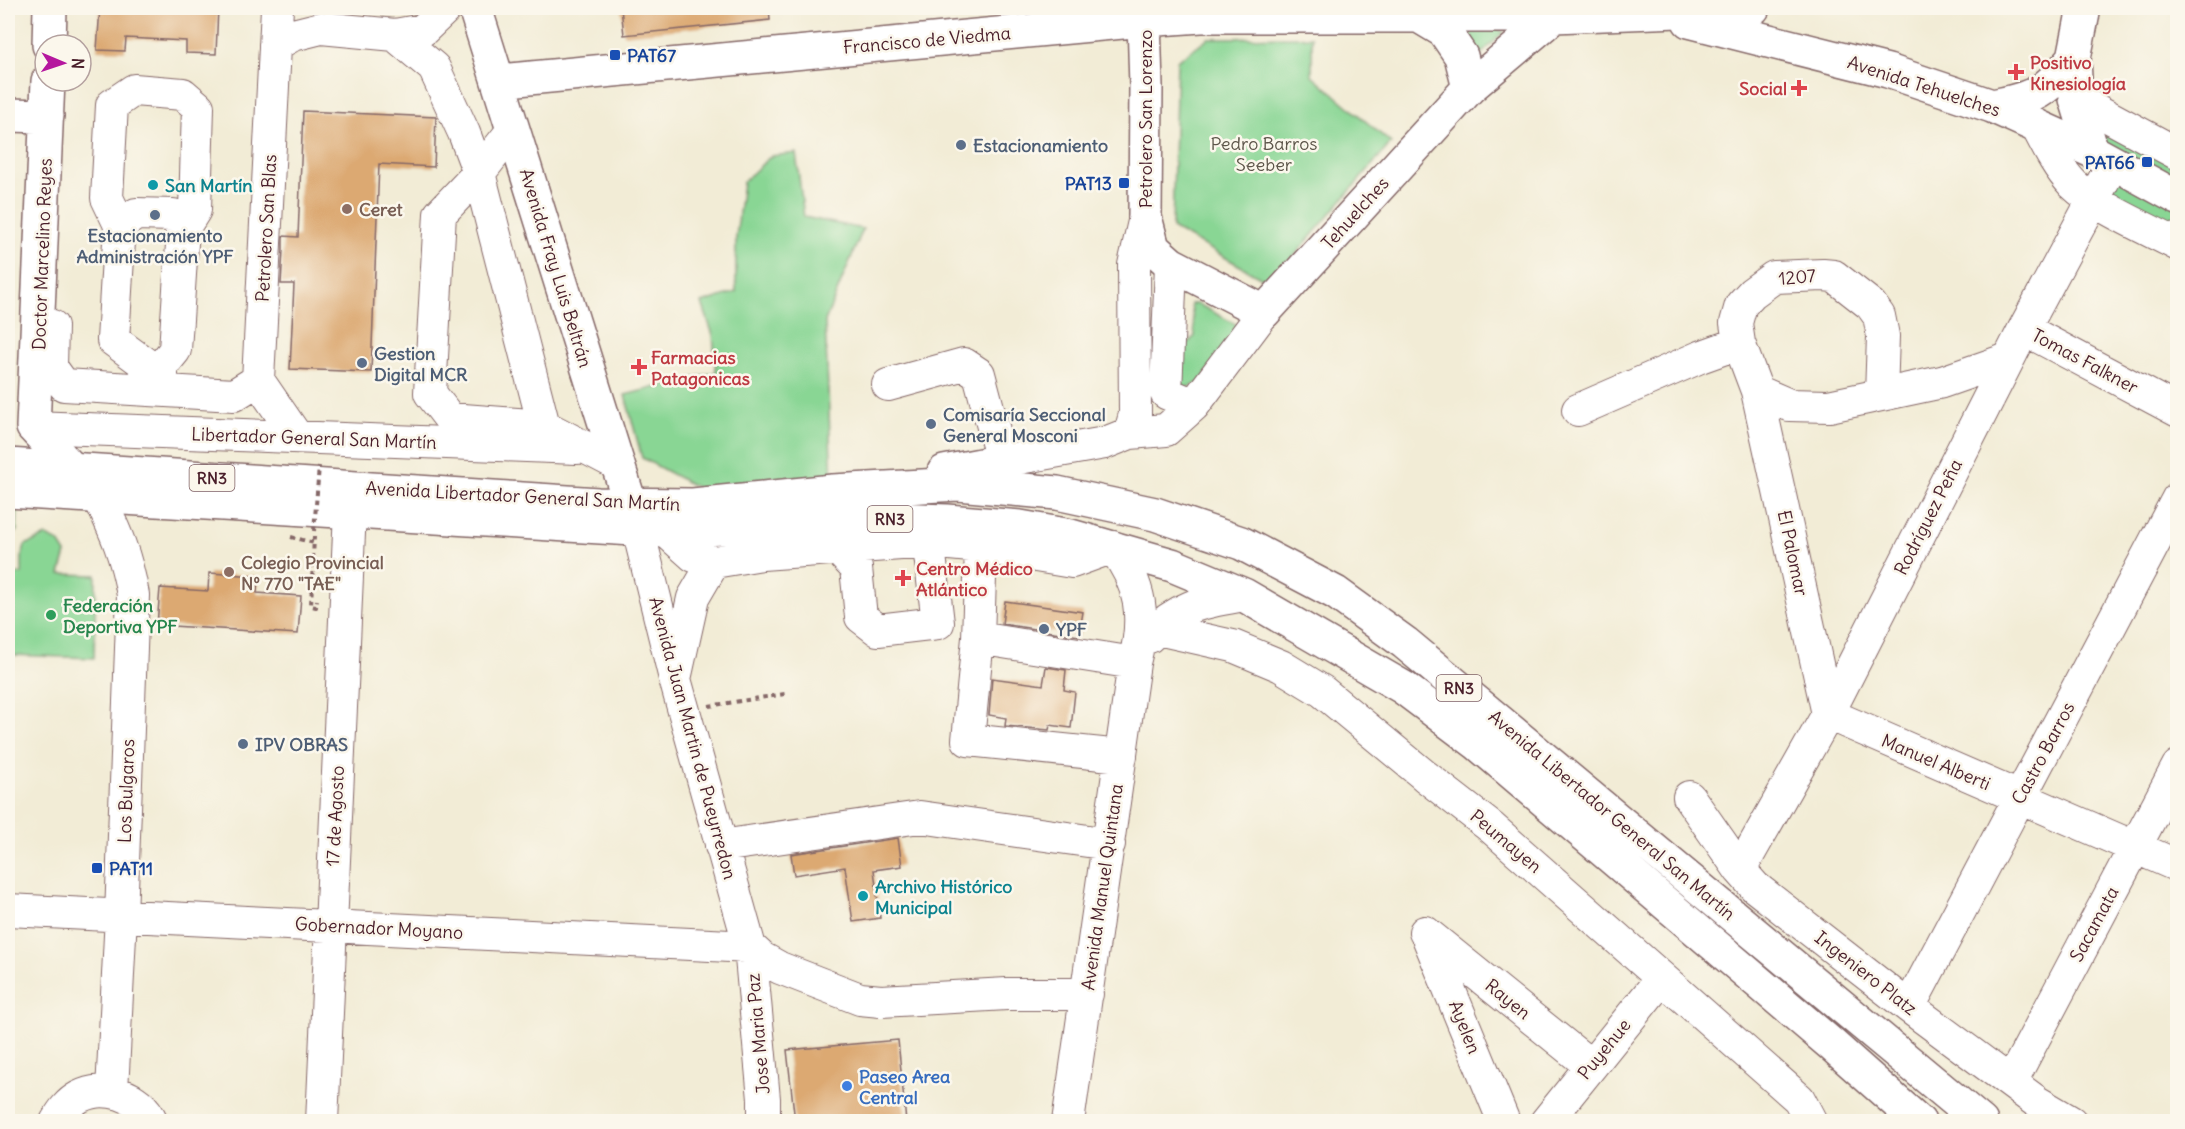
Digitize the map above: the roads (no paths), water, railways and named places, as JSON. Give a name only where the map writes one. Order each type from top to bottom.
[{"type":"main road","points":[[49,33],[50,8]]},
{"type":"main road","name":"Avenida Fray Luis Beltrán","points":[[475,8],[617,464],[644,522]]},
{"type":"main road","name":"Francisco de Viedma","points":[[498,81],[1144,14],[1201,16],[1313,12],[1419,16],[1554,16],[1753,8]]},
{"type":"main road","points":[[2084,8],[2074,58],[2076,99],[2102,157]]},
{"type":"main road","name":"Avenida Tehuelches","points":[[1655,12],[1888,71],[1992,106],[2102,157],[2178,198]]},
{"type":"main road","name":"Petrolero San Lorenzo","points":[[1144,14],[1145,217],[1153,248],[1171,264]]},
{"type":"main road","points":[[1146,86],[1156,57],[1175,33],[1201,16]]},
{"type":"main road","points":[[1419,16],[1444,31],[1461,56],[1468,88]]},
{"type":"main road","name":"Tehuelches","points":[[1264,312],[1468,88],[1554,16]]},
{"type":"main road","points":[[1992,106],[2025,100],[2053,83],[2074,58]]},
{"type":"main road","name":"Doctor Marcelino Reyes","points":[[20,427],[42,248],[47,93]]},
{"type":"main road","points":[[8,115],[46,116]]},
{"type":"main road","points":[[1171,264],[1264,312]]},
{"type":"main road","points":[[20,427],[73,470],[99,497]]},
{"type":"main road","points":[[833,491],[1002,461]]},
{"type":"main road","name":"Avenida Libertador General San Martín","points":[[8,465],[598,504],[644,522],[693,505],[833,491],[958,484],[1057,493],[1155,514],[1241,543],[1336,593],[1405,643],[1981,1122]]},
{"type":"main road","name":"Avenida Libertador General San Martín","points":[[8,491],[350,511],[644,522],[890,519],[944,532],[1020,527],[1071,536],[1172,565],[1244,595],[1404,688],[1477,743],[1831,1044],[1919,1122]]},
{"type":"street","name":"Petrolero San Blas","points":[[258,380],[277,8]]},
{"type":"street","points":[[275,45],[293,36],[321,28],[395,35],[423,30],[441,9]]},
{"type":"street","points":[[395,35],[434,68],[464,133],[479,173],[544,426]]},
{"type":"street","points":[[134,90],[183,94],[198,107],[195,210],[183,229],[175,350],[162,366],[154,389],[147,365],[113,340],[120,225],[107,198],[112,105],[134,90]]},
{"type":"street","points":[[2076,99],[2178,154]]},
{"type":"street","points":[[2036,125],[2056,164],[2074,185],[2094,200],[2178,245]]},
{"type":"street","points":[[513,130],[479,173],[440,214],[429,393],[450,419],[544,426],[584,448]]},
{"type":"street","name":"Rodríguez Peña","points":[[1740,870],[1827,714],[2008,359],[2094,200],[2102,157]]},
{"type":"street","points":[[120,225],[136,214],[173,215],[183,229]]},
{"type":"street","name":"Petrolero San Lorenzo","points":[[1130,433],[1135,414],[1134,265],[1145,217]]},
{"type":"street","points":[[42,248],[53,304],[51,367],[64,385],[234,395],[258,380],[297,437]]},
{"type":"street","points":[[1171,264],[1180,399]]},
{"type":"street","name":"1207","points":[[1757,391],[1739,343],[1736,323],[1741,305],[1752,293],[1774,277],[1823,275],[1834,276],[1871,305],[1879,316],[1883,336],[1881,395]]},
{"type":"street","name":"Tehuelches","points":[[1130,433],[1166,430],[1180,399],[1264,312]]},
{"type":"street","name":"Tomas Falkner","points":[[2024,329],[2178,411]]},
{"type":"street","points":[[1578,410],[1700,357],[1739,343]]},
{"type":"street","points":[[1757,391],[1789,405],[1829,406],[1942,382],[2008,359]]},
{"type":"street","points":[[888,385],[964,364],[979,374],[1002,461],[1105,442],[1130,433]]},
{"type":"street","name":"El Palomar","points":[[1757,391],[1827,714]]},
{"type":"street","name":"Libertador General San Martín","points":[[20,427],[584,448],[617,464]]},
{"type":"street","name":"Los Bulgaros","points":[[99,497],[128,564],[133,595],[112,1091]]},
{"type":"street","name":"Castro Barros","points":[[1909,1007],[2178,498]]},
{"type":"street","name":"17 de Agosto","points":[[322,1122],[350,511]]},
{"type":"street","points":[[644,522],[694,556],[714,561],[762,554],[837,548],[944,532],[981,547],[1072,562],[1113,547]]},
{"type":"street","name":"Avenida Juan Martin de Pueyrredon","points":[[644,522],[675,679],[750,947]]},
{"type":"street","points":[[837,548],[856,568],[861,617],[878,630],[938,623],[930,555],[944,532]]},
{"type":"street","points":[[981,547],[978,638],[968,740],[1121,756]]},
{"type":"street","name":"Avenida Manuel Quintana","points":[[1068,1122],[1121,756],[1142,648],[1137,588],[1125,562],[1113,547]]},
{"type":"street","points":[[675,679],[693,598],[714,561]]},
{"type":"street","points":[[1142,648],[1163,622],[1188,607],[1244,595]]},
{"type":"street","name":"Peumayen","points":[[978,638],[1142,648],[1233,646],[1281,666],[1322,691],[1492,828],[1799,1099],[1811,1122]]},
{"type":"street","name":"Manuel Alberti","points":[[1827,714],[2178,866]]},
{"type":"street","name":"Sacamata","points":[[2011,1082],[2178,766]]},
{"type":"street","name":"Ingeniero Platz","points":[[1689,797],[1740,870],[1755,887],[1909,1007],[2037,1102],[2071,1122]]},
{"type":"street","points":[[721,846],[920,817],[1109,844]]},
{"type":"street","name":"Gobernador Moyano","points":[[8,910],[750,947]]},
{"type":"street","name":"Rayen","points":[[1425,932],[1591,1066]]},
{"type":"street","name":"Ayelen","points":[[1425,932],[1504,1122]]},
{"type":"street","points":[[750,947],[762,958],[790,972],[848,996],[881,1001],[1007,994],[1087,994]]},
{"type":"street","name":"Jose Maria Paz","points":[[750,947],[764,1099],[764,1122]]},
{"type":"street","points":[[754,989],[767,980],[790,972]]},
{"type":"street","name":"Puyehue","points":[[1546,1122],[1662,978]]},
{"type":"street","points":[[56,1122],[64,1108],[78,1098],[94,1092],[112,1091],[140,1104],[152,1122]]},
{"type":"place","name":"PAT67","points":[[615,55]]},
{"type":"place","name":"Positivo Kinesiología","points":[[2016,72]]},
{"type":"place","name":"Social","points":[[1799,88]]},
{"type":"place","name":"Estacionamiento","points":[[961,145]]},
{"type":"place","name":"PAT66","points":[[2147,162]]},
{"type":"place","name":"PAT13","points":[[1124,183]]},
{"type":"place","name":"San Martín","points":[[153,185]]},
{"type":"place","name":"Ceret","points":[[347,209]]},
{"type":"place","name":"Estacionamiento Administración YPF","points":[[155,215]]},
{"type":"place","name":"Gestion Digital MCR","points":[[362,363]]},
{"type":"place","name":"Farmacias Patagonicas","points":[[639,367]]},
{"type":"place","name":"Comisaría Seccional General Mosconi","points":[[931,424]]},
{"type":"place","name":"Colegio Provincial Nº 770 \"TAE\"","points":[[229,572]]},
{"type":"place","name":"Centro Médico Atlántico","points":[[903,578]]},
{"type":"place","name":"Federación Deportiva YPF","points":[[51,615]]},
{"type":"place","name":"YPF","points":[[1044,629]]},
{"type":"place","name":"IPV OBRAS","points":[[243,744]]},
{"type":"place","name":"PAT11","points":[[97,868]]},
{"type":"place","name":"Archivo Histórico Municipal","points":[[863,896]]},
{"type":"place","name":"Paseo Area Central","points":[[847,1086]]},
{"type":"park label","name":"Pedro Barros Seeber","points":[[1264,153]]}]
